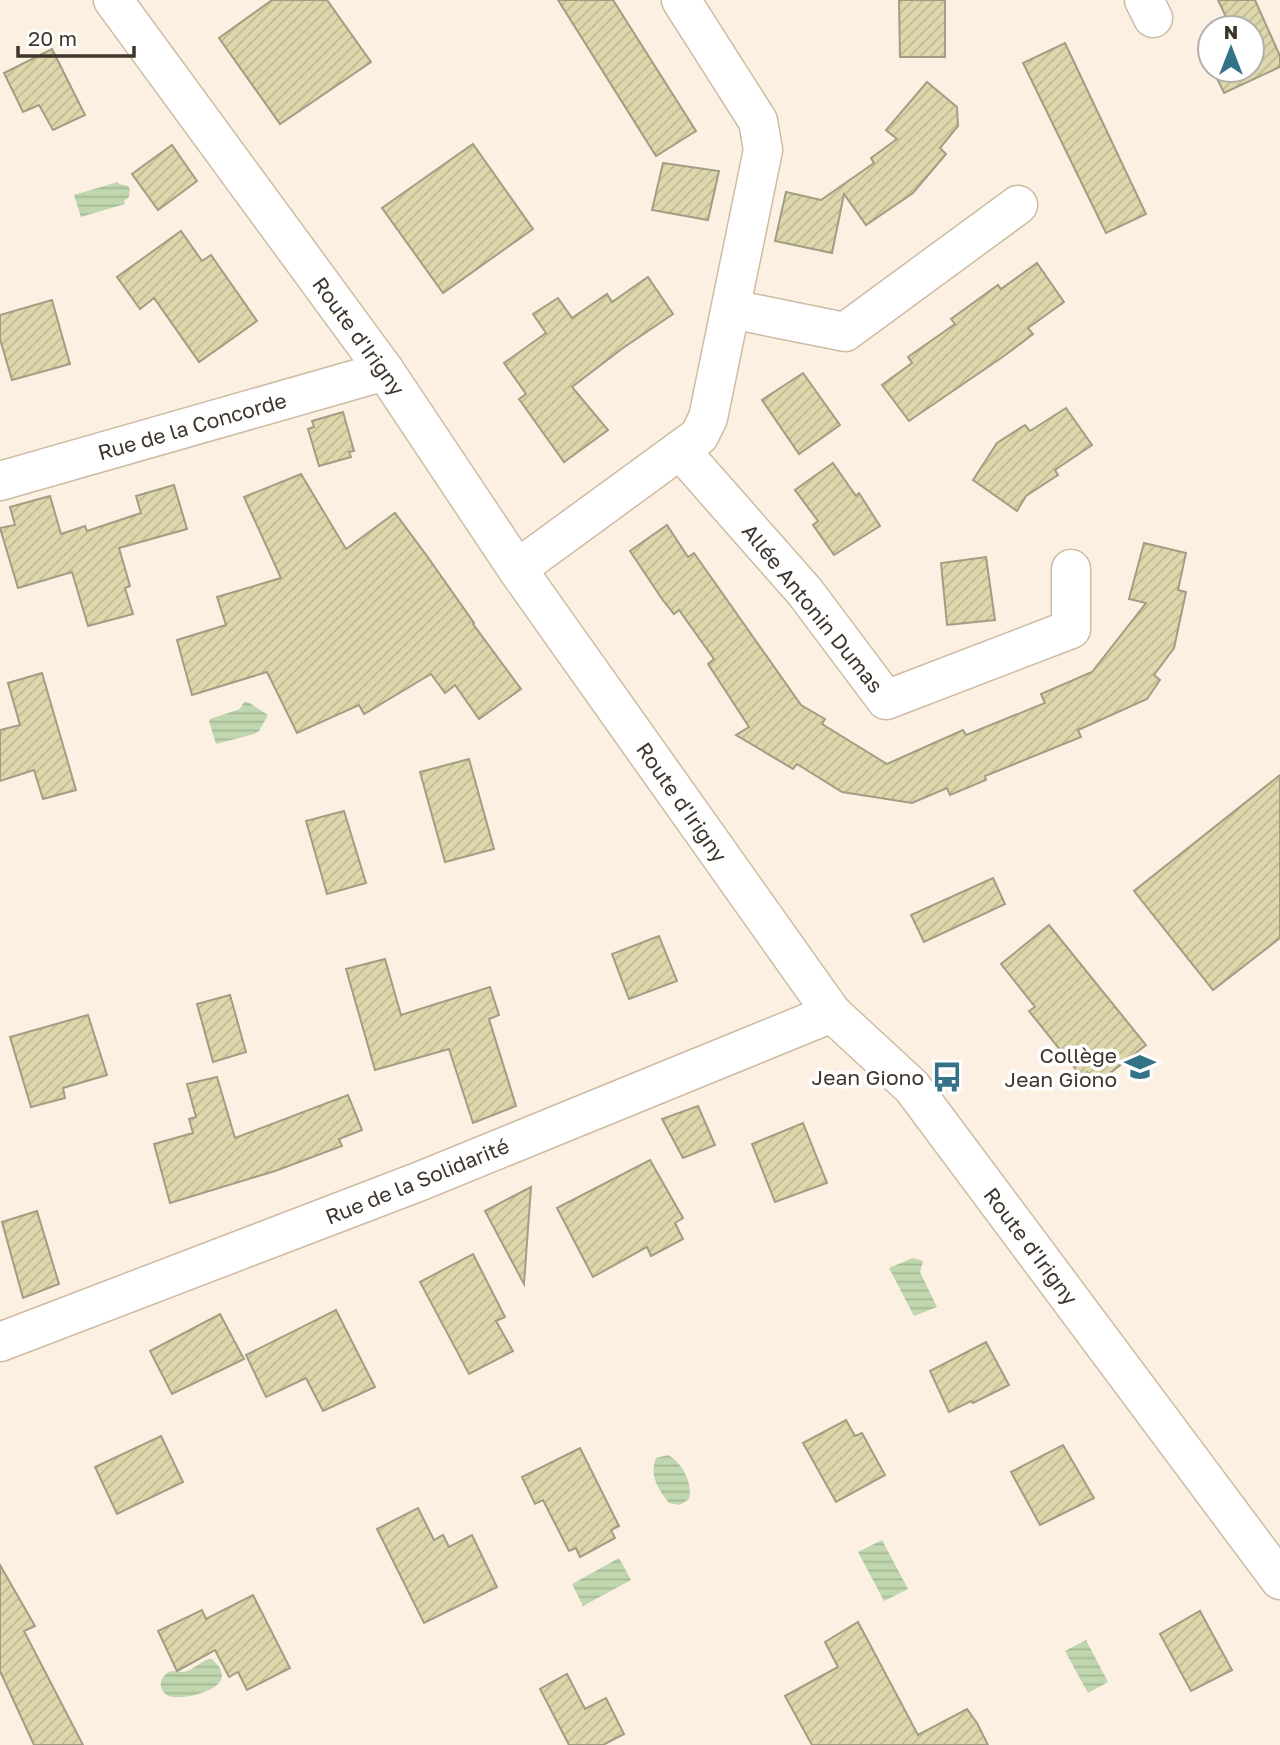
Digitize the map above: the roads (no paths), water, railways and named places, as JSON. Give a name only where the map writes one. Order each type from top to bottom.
[{"type":"street","name":"Route d'Irigny","points":[[113,0],[385,370],[517,569],[832,1013],[912,1087],[1280,1580]]},
{"type":"street","points":[[517,569],[699,436],[708,418],[763,150],[758,121],[681,0]]},
{"type":"street","points":[[731,309],[845,331],[1018,205]]},
{"type":"street","name":"Rue de la Concorde","points":[[0,481],[385,370]]},
{"type":"street","name":"Allée Antonin Dumas","points":[[680,450],[805,592],[886,700],[1071,629],[1071,569]]},
{"type":"street","name":"Rue de la Solidarité","points":[[0,1342],[418,1182],[832,1013]]},
{"type":"place","name":"Collège Jean Giono","points":[[1140,1067]]},
{"type":"place","name":"Jean Giono","points":[[947,1077]]}]
